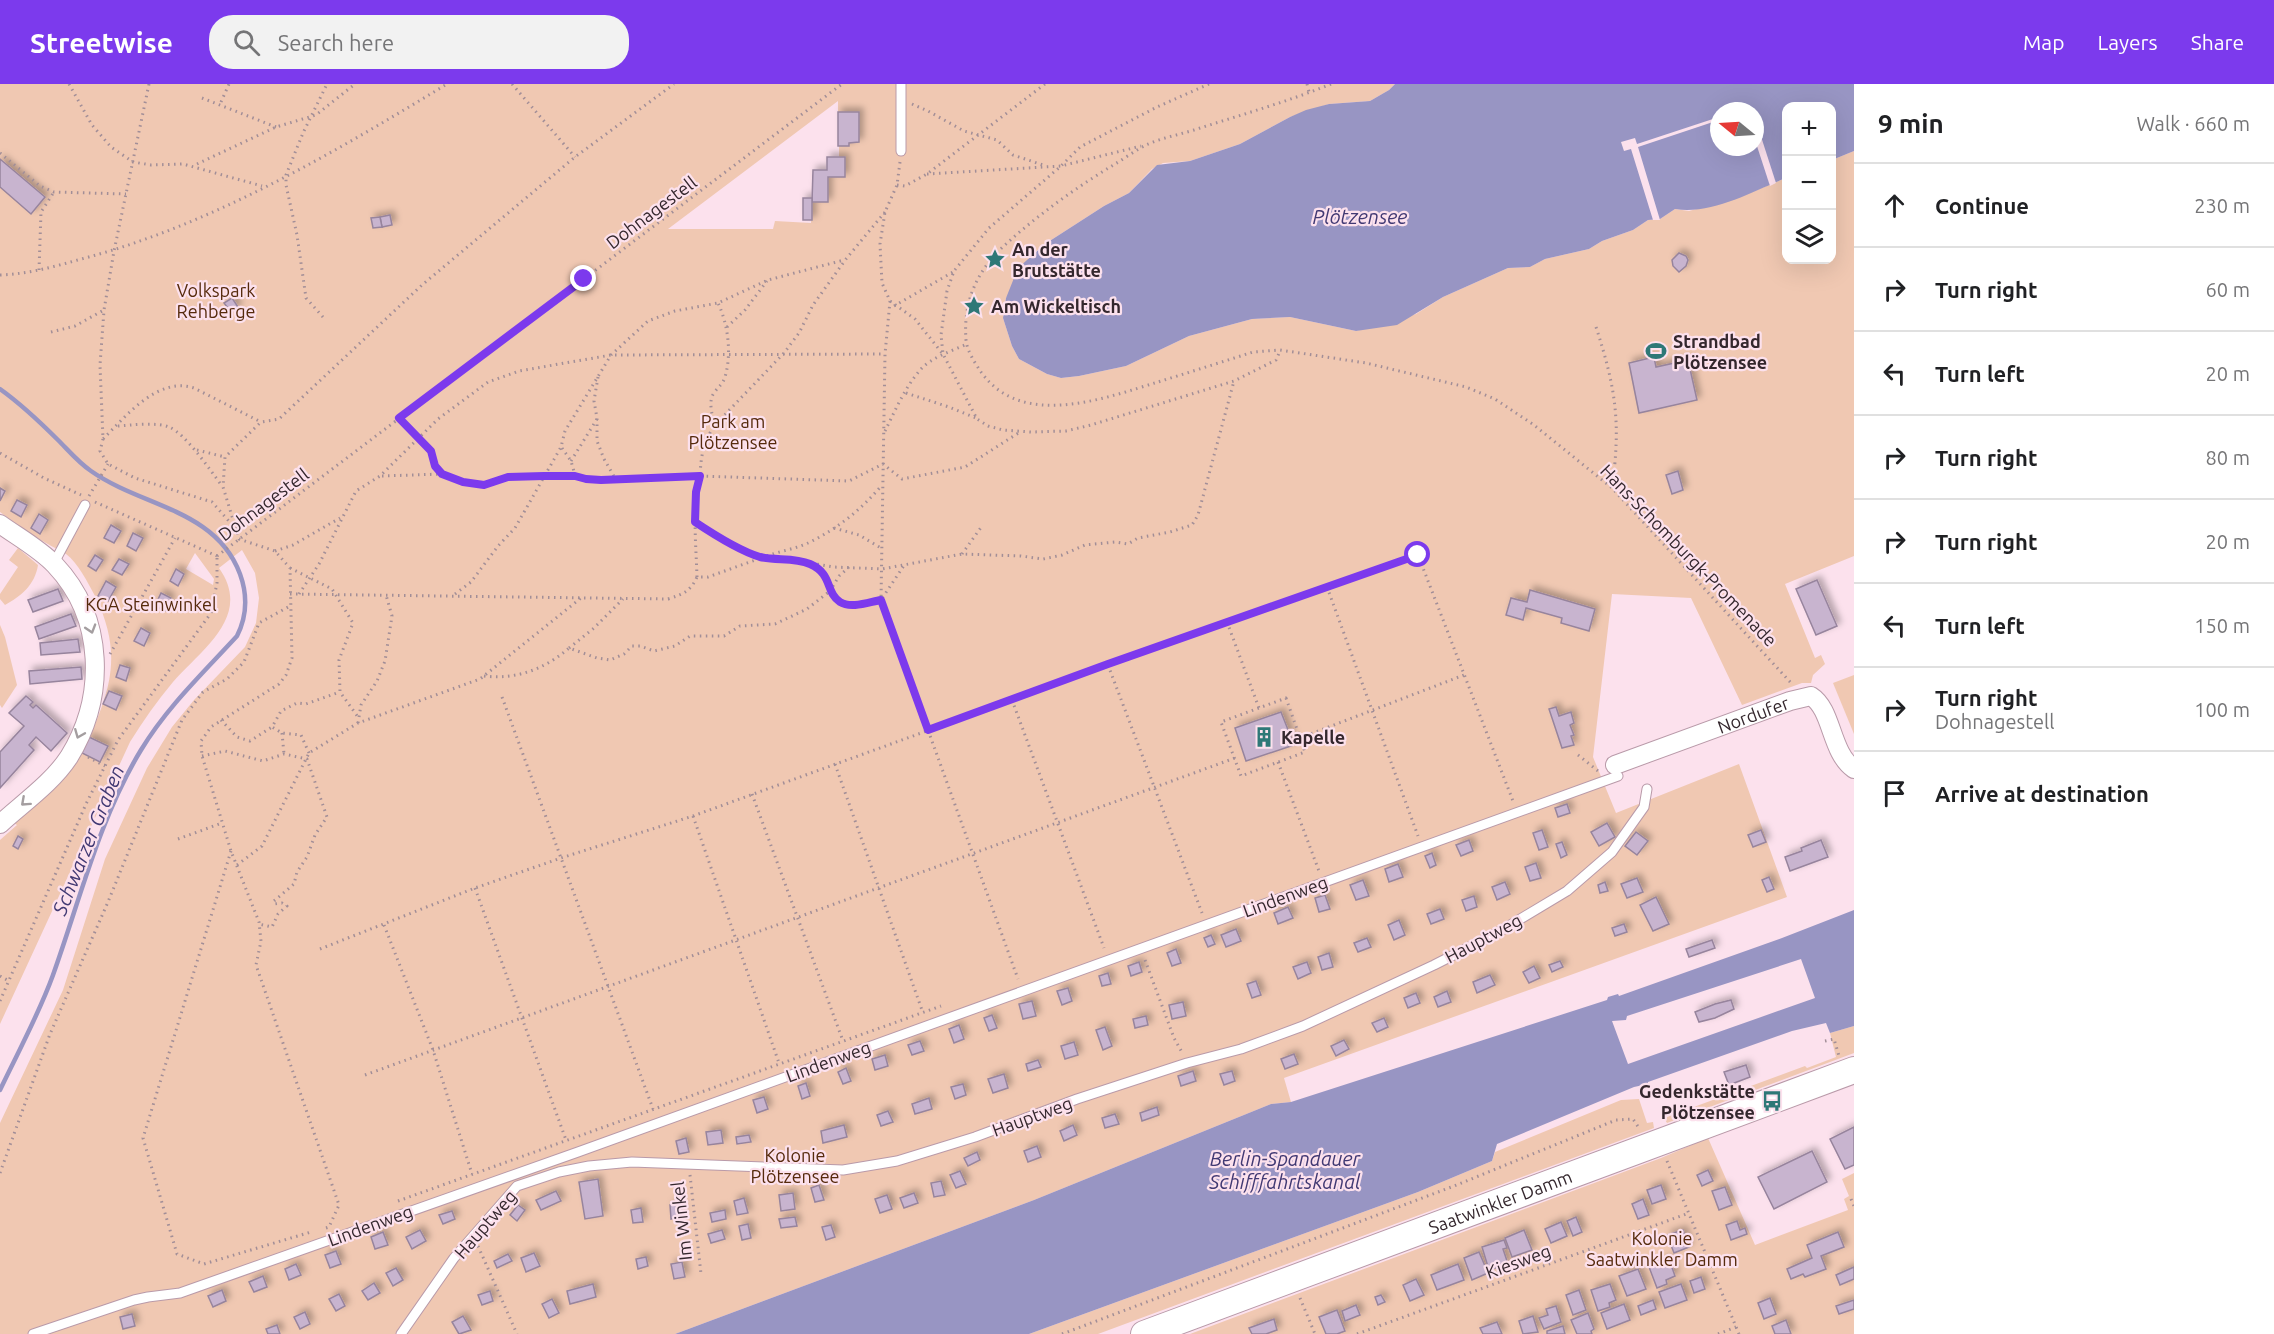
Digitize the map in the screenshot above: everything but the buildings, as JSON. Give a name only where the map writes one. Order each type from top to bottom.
[{"type":"main road","name":"Saatwinkler Damm","points":[[1144,1334],[1846,1061]]},
{"type":"street","points":[[0,524],[54,563],[76,593],[93,639],[96,674],[85,718],[68,758],[50,780],[0,824]]},
{"type":"street","name":"Nordufer","points":[[1616,770],[1803,696],[1810,696],[1817,700],[1842,757],[1854,769]]},
{"type":"lane","points":[[901,84],[901,151]]},
{"type":"lane","points":[[54,563],[85,505]]},
{"type":"lane","name":"Lindenweg","points":[[33,1334],[148,1296],[180,1293],[1141,948],[1616,770]]},
{"type":"lane","name":"Hauptweg","points":[[401,1334],[454,1258],[517,1186],[559,1172],[588,1166],[632,1162],[843,1170],[897,1161],[975,1137],[1077,1100],[1241,1049],[1302,1026],[1497,933],[1567,891],[1612,852],[1644,807],[1647,789]]},
{"type":"lane","points":[[556,1159],[559,1172]]},
{"type":"path","points":[[69,84],[92,124],[111,147],[133,162],[151,165],[183,164],[264,186]]},
{"type":"path","points":[[150,84],[114,251],[104,310],[100,365],[103,439],[100,451],[108,464],[135,478],[212,502],[235,529]]},
{"type":"path","points":[[221,102],[229,84]]},
{"type":"path","points":[[323,317],[306,298],[286,176],[327,84]]},
{"type":"path","points":[[197,164],[276,127],[316,115],[356,84]]},
{"type":"path","points":[[0,275],[27,274],[114,251],[182,226],[333,152],[447,84]]},
{"type":"path","points":[[512,84],[575,157]]},
{"type":"path","points":[[358,717],[340,692],[339,660],[353,623],[332,589],[290,568],[275,551],[239,539],[223,487],[225,457],[261,422],[279,419],[422,285],[575,157],[674,84]]},
{"type":"path","name":"Dohnagestell","points":[[217,556],[842,84]]},
{"type":"path","points":[[897,185],[905,186],[927,174],[1046,84]]},
{"type":"path","points":[[943,354],[940,335],[946,291],[954,271],[989,228],[1080,147],[1157,107],[1209,84]]},
{"type":"path","points":[[1307,84],[1309,92]]},
{"type":"path","name":"Hans-Schomburgk-Promenade","points":[[1331,84],[1146,145],[1082,184],[1005,244],[982,269],[968,299],[965,322],[967,344],[980,371],[996,387],[1019,399],[1055,406],[1098,400],[1253,352],[1280,350],[1366,363],[1466,387],[1495,399],[1534,425],[1612,488],[1803,696]]},
{"type":"path","points":[[202,98],[276,127]]},
{"type":"path","points":[[902,100],[964,131],[997,140],[1013,156],[1050,167]]},
{"type":"path","points":[[927,174],[1061,166],[1146,145]]},
{"type":"path","points":[[901,151],[897,185],[885,212],[880,244],[882,283],[894,306],[915,319],[943,354],[977,419]]},
{"type":"path","points":[[0,153],[40,186],[54,192],[126,194]]},
{"type":"path","points":[[39,271],[41,212],[54,192]]},
{"type":"path","points":[[290,594],[668,599],[686,594],[697,577],[696,492],[706,438],[715,425],[784,353],[846,259],[885,212]]},
{"type":"path","points":[[454,595],[471,582],[498,546],[515,528],[561,447],[565,431],[610,355],[648,321],[675,311],[718,303],[768,280],[846,259]]},
{"type":"path","points":[[894,306],[954,271]]},
{"type":"path","points":[[728,327],[745,310],[768,280]]},
{"type":"path","points":[[890,301],[885,354],[881,600],[1018,979]]},
{"type":"path","points":[[715,425],[711,403],[713,394],[722,385],[726,376],[728,327],[718,303]]},
{"type":"path","points":[[51,332],[75,326],[104,310]]},
{"type":"path","points":[[1596,327],[1610,368],[1618,422],[1617,456],[1612,488]]},
{"type":"path","points":[[884,434],[905,393],[922,368],[943,354],[967,344]]},
{"type":"path","points":[[905,393],[950,407],[988,426],[1021,431],[1066,431],[1234,381],[1276,360],[1280,350]]},
{"type":"path","points":[[299,594],[320,564],[356,491],[380,476],[438,419],[489,382],[519,371],[610,355],[885,354]]},
{"type":"path","points":[[598,376],[594,401],[597,441],[615,478]]},
{"type":"path","points":[[695,522],[762,558],[882,569],[962,554],[1043,559],[1062,555],[1085,545],[1115,542],[1128,544],[1138,538],[1192,525],[1198,515],[1234,381]]},
{"type":"path","points":[[103,439],[151,396],[171,385],[183,384],[194,388],[261,422]]},
{"type":"path","points":[[399,418],[431,451],[435,466],[442,474]]},
{"type":"path","points":[[571,461],[597,418]]},
{"type":"path","points":[[116,426],[135,424],[170,427],[196,450],[223,487]]},
{"type":"path","points":[[884,464],[902,479],[965,467],[1021,431]]},
{"type":"path","points":[[561,447],[571,461],[575,476]]},
{"type":"path","points":[[196,450],[225,457]]},
{"type":"path","points":[[0,453],[44,478],[217,556],[217,582],[211,614],[118,740],[86,804],[0,1001]]},
{"type":"path","points":[[93,489],[108,464]]},
{"type":"path","points":[[380,476],[442,474],[463,482],[484,485],[508,477],[544,476],[575,476],[586,479],[700,476],[849,481],[884,464]]},
{"type":"path","points":[[697,577],[708,577],[807,544],[864,507],[883,484]]},
{"type":"path","points":[[275,551],[293,545],[342,518]]},
{"type":"path","points":[[962,554],[982,526]]},
{"type":"path","points":[[834,528],[859,534],[882,549]]},
{"type":"path","points":[[96,674],[112,652],[175,538]]},
{"type":"path","points":[[320,949],[475,888],[693,816],[1108,664],[1418,555],[1513,801]]},
{"type":"path","points":[[811,564],[825,574],[830,582],[830,591],[841,602],[855,605],[881,600],[905,564]]},
{"type":"path","points":[[569,648],[610,660],[624,654],[632,646],[654,651],[675,646],[690,636],[724,636],[740,626],[775,624],[807,609],[830,591],[839,576],[851,566]]},
{"type":"path","points":[[231,851],[143,1138],[177,1254],[204,1264],[329,1227],[339,1205],[256,965],[261,941],[259,924],[231,851],[202,756],[201,741],[211,726],[279,684],[286,675],[292,658],[290,568]]},
{"type":"path","points":[[1327,587],[1418,836]]},
{"type":"path","points":[[358,723],[362,705],[377,681],[385,661],[392,616],[386,594]]},
{"type":"path","points":[[237,865],[262,846],[309,753],[358,723],[483,676],[583,597]]},
{"type":"path","points":[[483,676],[503,678],[542,666],[594,628],[624,598]]},
{"type":"path","points":[[0,1173],[50,1034],[108,902],[182,720],[203,692],[227,679],[244,662],[259,623],[290,606]]},
{"type":"path","points":[[1227,622],[1259,708]]},
{"type":"path","points":[[1108,664],[1202,913]]},
{"type":"path","points":[[1300,738],[1464,675]]},
{"type":"path","points":[[221,720],[237,737],[250,741],[272,727],[280,711],[297,703],[306,704],[340,692]]},
{"type":"path","points":[[502,697],[653,1109]]},
{"type":"path","points":[[1286,698],[1305,752],[1241,776],[1221,722],[1259,708],[1286,698]]},
{"type":"path","points":[[1012,700],[1104,948]]},
{"type":"path","points":[[272,727],[282,733],[301,735],[309,753]]},
{"type":"path","points":[[282,733],[284,754]]},
{"type":"path","points":[[202,756],[225,751],[263,761],[284,754],[307,759]]},
{"type":"path","points":[[259,924],[273,927],[278,914],[287,906],[282,903],[274,904],[274,901],[294,884],[297,872],[307,857],[315,835],[327,817],[307,759]]},
{"type":"path","points":[[365,1075],[1234,759]]},
{"type":"path","points":[[1278,762],[1318,871]]},
{"type":"path","points":[[835,764],[922,1013]]},
{"type":"path","points":[[752,794],[843,1041]]},
{"type":"path","points":[[693,816],[780,1064]]},
{"type":"path","points":[[178,838],[222,823]]},
{"type":"path","points":[[475,888],[566,1141]]},
{"type":"path","points":[[384,925],[433,1050],[472,1174]]},
{"type":"path","points":[[1141,948],[1174,1038],[1188,1064]]},
{"type":"path","points":[[0,976],[9,981]]},
{"type":"path","points":[[1825,1041],[1834,1039],[1846,1061]]},
{"type":"path","points":[[1062,1334],[1475,1178],[1616,1120],[1633,1119],[1643,1133]]},
{"type":"path","points":[[1664,1154],[1739,1334]]},
{"type":"path","name":"Im Winkel","points":[[689,1164],[701,1274]]},
{"type":"path","points":[[1851,1199],[1854,1206]]},
{"type":"path","name":"Kiesweg","points":[[1357,1334],[1689,1213]]},
{"type":"path","points":[[474,1236],[517,1334]]},
{"type":"path","points":[[1299,1294],[1315,1334]]},
{"type":"path","points":[[1718,1334],[1736,1327]]},
{"type":"green space","points":[[0,84],[1395,84],[1370,101],[1329,104],[1290,117],[1240,144],[1190,161],[1163,163],[1152,169],[1129,193],[1104,206],[1033,254],[1006,298],[1003,318],[1019,359],[1047,374],[1061,378],[1126,366],[1189,336],[1252,319],[1290,317],[1356,331],[1416,314],[1443,297],[1508,268],[1530,267],[1545,259],[1589,249],[1602,241],[1633,230],[1648,220],[1660,219],[1675,209],[1689,211],[1737,198],[1782,180],[1782,264],[1836,264],[1836,158],[1854,151],[1854,556],[1785,584],[1815,658],[1821,655],[1825,664],[1813,675],[1811,683],[1802,683],[1742,705],[1691,598],[1612,594],[1593,757],[1616,813],[1739,764],[1787,897],[1284,1078],[1291,1102],[1271,1104],[1034,1200],[675,1334],[36,1334],[114,1306],[27,1334],[0,1334],[0,1123],[63,990],[105,859],[147,768],[172,727],[194,700],[245,647],[256,623],[259,598],[255,573],[242,550],[219,568],[228,585],[230,601],[227,616],[220,631],[161,696],[130,742],[0,1024],[0,840],[17,825],[14,823],[78,752],[82,753],[100,713],[110,676],[109,638],[95,596],[75,563],[66,554],[34,536],[0,512]],"holes":[[[838,101],[838,112],[859,112],[859,142],[839,146],[839,157],[845,158],[845,177],[828,177],[828,202],[812,202],[811,223],[775,221],[773,229],[668,229]],[[195,553],[214,579],[213,585],[186,569]]]},
{"type":"green space","points":[[18,548],[38,565],[34,578],[26,589],[5,605],[0,599],[0,594],[18,567],[9,560]]},
{"type":"green space","points":[[0,625],[17,685],[2,708],[0,705]]},
{"type":"green space","points":[[1854,675],[1854,734],[1833,683]]},
{"type":"green space","points":[[1854,1026],[1854,1053],[1667,1123],[1664,1118],[1805,1066],[1807,1068],[1836,1057],[1830,1033]]},
{"type":"green space","points":[[1639,1099],[1647,1123],[1653,1122],[1654,1128],[1098,1334],[1029,1334],[1418,1192],[1492,1161],[1495,1152],[1621,1100]]},
{"type":"green space","name":"Kolonie Saatwinkler Damm","points":[[1708,1138],[1755,1245],[1848,1210],[1844,1199],[1849,1196],[1842,1179],[1854,1173],[1854,1334],[1190,1334],[1661,1158]]},
{"type":"water","name":"Plötzensee","points":[[1395,84],[1854,84],[1854,151],[1836,158],[1836,102],[1782,102],[1782,180],[1718,205],[1703,209],[1675,209],[1660,219],[1648,220],[1633,230],[1602,241],[1589,249],[1545,259],[1530,267],[1508,268],[1443,297],[1397,325],[1356,331],[1290,317],[1252,319],[1189,336],[1126,366],[1061,378],[1047,374],[1019,359],[1003,318],[1006,298],[1018,268],[1045,244],[1104,206],[1129,193],[1157,165],[1190,161],[1240,144],[1306,110],[1329,104],[1370,101]]},
{"type":"water","name":"Berlin-Spandauer Schifffahrtskanal","points":[[1854,910],[1854,1026],[1830,1033],[1826,1023],[1792,1031],[1648,1082],[1648,1084],[1634,1087],[1497,1144],[1492,1161],[1418,1192],[1029,1334],[675,1334],[1034,1200],[1271,1104],[1291,1102],[1607,1000],[1608,997],[1618,994],[1619,996]],"holes":[[[1801,959],[1815,998],[1628,1064],[1612,1021],[1626,1020],[1627,1016]]]},
{"type":"pier","points":[[1710,120],[1710,123],[1638,147],[1660,220],[1653,220],[1631,149],[1624,151],[1621,142],[1635,138],[1637,144]]},
{"type":"pier","points":[[1764,146],[1776,183],[1770,186],[1760,156],[1764,156]]},
{"type":"waterway","name":"Schwarzer Graben","points":[[0,389],[30,413],[91,471],[111,483],[196,522],[214,536],[229,552],[240,574],[245,606],[243,621],[237,636],[162,719],[126,776],[91,860],[47,990],[0,1090]]},
{"type":"place","name":"An der Brutstätte","points":[[995,259]]},
{"type":"place","name":"Am Wickeltisch","points":[[974,306]]},
{"type":"place","name":"Strandbad Plötzensee","points":[[1656,351]]},
{"type":"place","name":"Kapelle","points":[[1264,737]]},
{"type":"place","name":"Gedenkstätte Plötzensee","points":[[1772,1101]]},
{"type":"route","points":[[584,279],[399,418],[431,451],[435,466],[442,474],[463,482],[484,485],[508,477],[575,476],[601,480],[700,476],[696,492],[695,522],[702,527],[762,558],[790,559],[811,564],[825,574],[830,582],[830,591],[841,602],[855,605],[881,600],[928,730],[1418,555]]},
{"type":"park label","name":"Volkspark Rehberge","points":[[216,300]]},
{"type":"park label","name":"Park am Plötzensee","points":[[733,431]]},
{"type":"park label","name":"KGA Steinwinkel","points":[[151,604]]},
{"type":"park label","name":"Kolonie Plötzensee","points":[[795,1165]]}]
